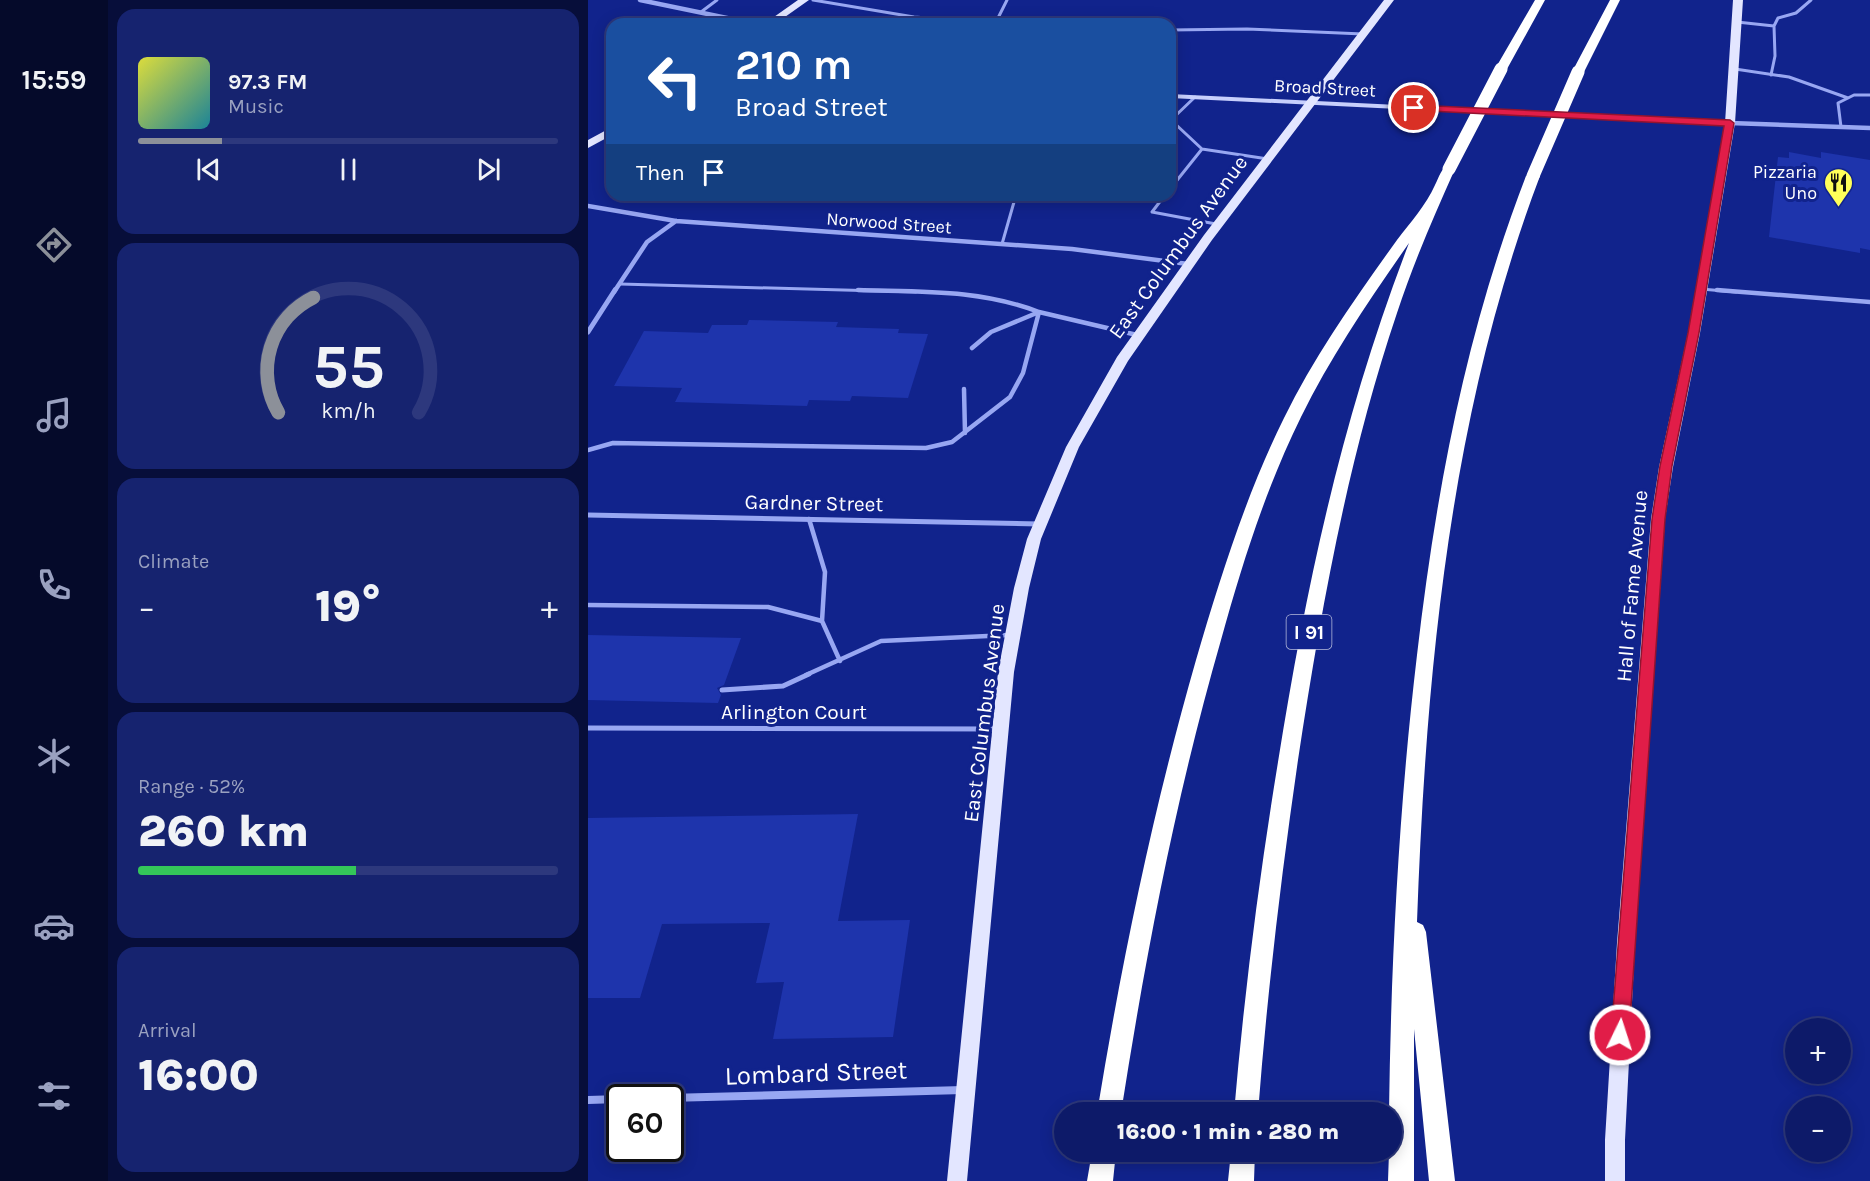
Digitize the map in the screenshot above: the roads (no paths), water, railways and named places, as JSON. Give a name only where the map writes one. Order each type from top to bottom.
[{"type":"highway","name":"I 91","points":[[1247,1102],[1271,870],[1296,702],[1322,564],[1350,448],[1378,349],[1407,266],[1438,192],[1501,69],[1540,0]]},
{"type":"highway","points":[[1401,1181],[1400,1073],[1408,867],[1420,701],[1437,565],[1455,450],[1477,353],[1500,269],[1533,176],[1578,72],[1615,0]]},
{"type":"highway","points":[[1111,1102],[1133,966],[1160,833],[1189,718],[1249,521],[1269,466],[1318,369],[1344,327],[1438,192]]},
{"type":"highway","points":[[1408,867],[1442,1181]]},
{"type":"highway","points":[[1100,1181],[1103,1162]]},
{"type":"highway","points":[[1241,1181],[1242,1162]]},
{"type":"main road","points":[[778,18],[804,0]]},
{"type":"main road","name":"East Columbus Avenue","points":[[957,1181],[999,729],[1012,635],[1026,568],[1040,524],[1081,432],[1137,335],[1188,264],[1389,0]]},
{"type":"main road","name":"Hall of Fame Avenue","points":[[1615,1181],[1615,1140],[1625,954],[1658,519],[1730,123],[1738,0]]},
{"type":"main road","name":"Broad Street","points":[[1176,96],[1730,123]]},
{"type":"main road","points":[[588,145],[606,134]]},
{"type":"street","points":[[640,0],[728,18]]},
{"type":"street","points":[[1730,123],[1870,128]]},
{"type":"street","name":"Norwood Street","points":[[588,206],[676,221],[1072,249],[1188,264]]},
{"type":"street","points":[[588,332],[647,242],[676,221]]},
{"type":"street","name":"Gardner Street","points":[[588,515],[1040,524]]},
{"type":"street","name":"Lombard Street","points":[[684,1098],[966,1090]]},
{"type":"street","points":[[588,1100],[606,1099]]},
{"type":"lane","points":[[701,12],[717,0]]},
{"type":"lane","points":[[813,0],[926,18]]},
{"type":"lane","points":[[998,18],[1008,0]]},
{"type":"lane","points":[[1771,75],[1775,56],[1774,26],[1778,18],[1797,13],[1811,0]]},
{"type":"lane","points":[[1737,22],[1774,26]]},
{"type":"lane","points":[[1176,30],[1247,29],[1363,34]]},
{"type":"lane","points":[[1735,69],[1789,77],[1848,98]]},
{"type":"lane","points":[[1842,127],[1838,103],[1848,98],[1870,95]]},
{"type":"lane","points":[[1176,115],[1195,98]]},
{"type":"lane","points":[[1176,125],[1202,149],[1268,159]]},
{"type":"lane","points":[[1176,182],[1202,149]]},
{"type":"lane","points":[[1002,244],[1014,201]]},
{"type":"lane","points":[[1160,201],[1152,212],[1218,225]]},
{"type":"lane","points":[[620,284],[966,294],[1010,301],[1039,312],[1137,335]]},
{"type":"lane","points":[[1701,290],[1870,302]]},
{"type":"lane","points":[[972,348],[986,336],[1039,312]]},
{"type":"lane","points":[[588,450],[613,443],[926,448],[952,442],[1011,397],[1023,373],[1039,312]]},
{"type":"lane","points":[[964,389],[965,433]]},
{"type":"lane","points":[[809,519],[825,572],[822,621],[840,661]]},
{"type":"lane","points":[[588,605],[768,607],[822,621]]},
{"type":"lane","points":[[722,690],[783,686],[881,640],[1012,635]]},
{"type":"lane","name":"Arlington Court","points":[[588,728],[999,729]]},
{"type":"place","name":"Pizzaria Uno","points":[[1838,208]]}]
